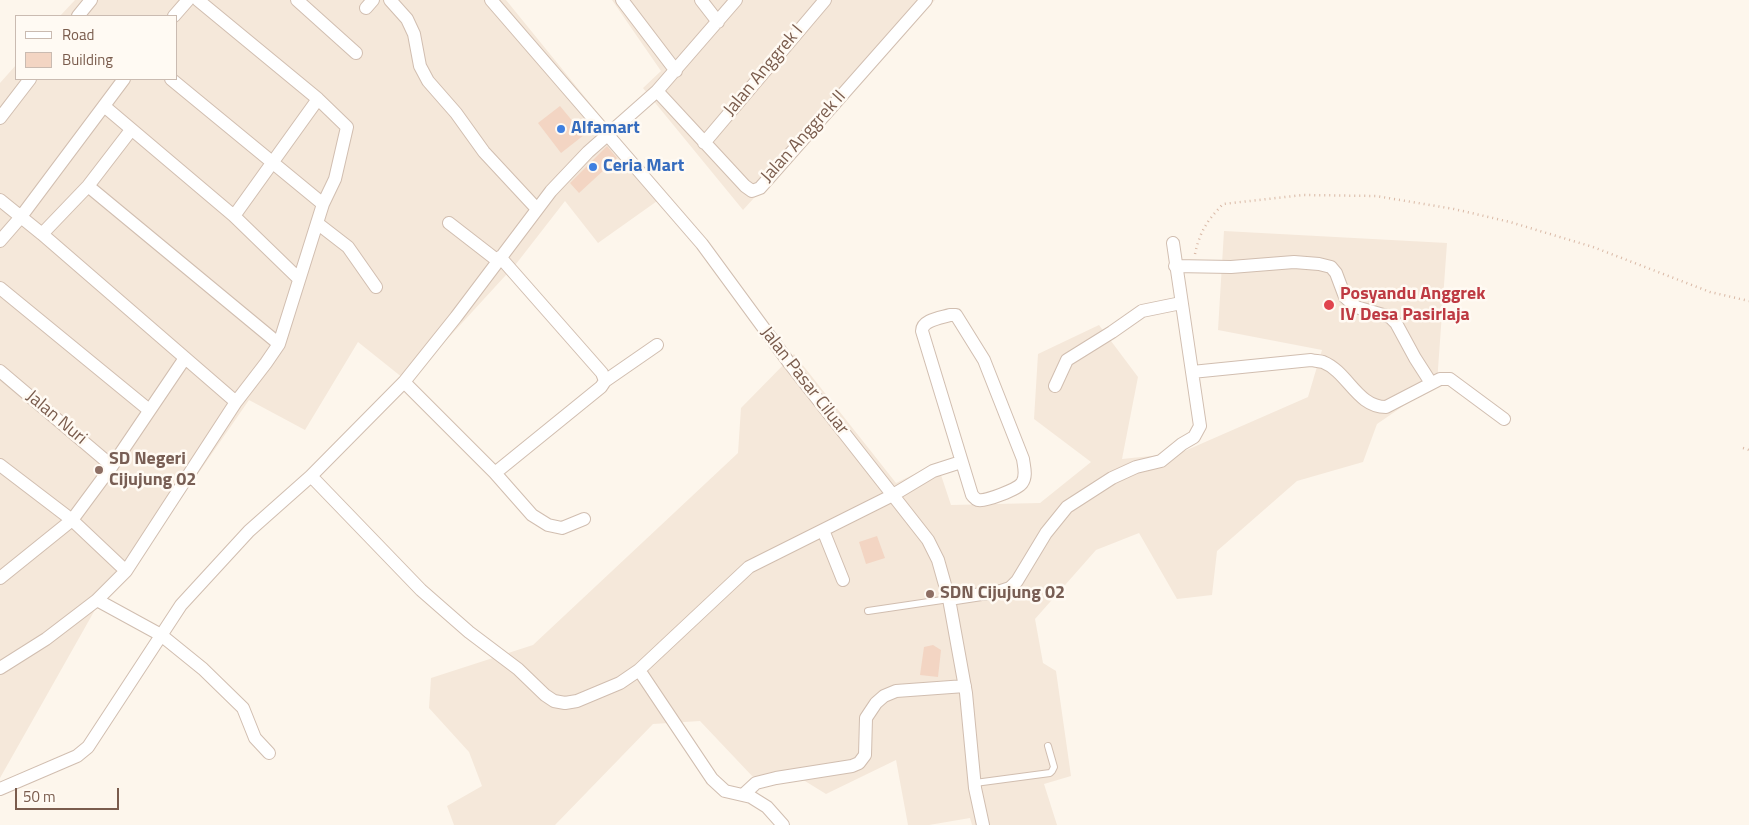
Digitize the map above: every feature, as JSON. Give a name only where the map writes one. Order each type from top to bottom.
[{"type":"street","points":[[175,15],[188,0]]},
{"type":"street","points":[[0,668],[46,639],[97,600],[126,571],[236,402],[279,344],[323,204],[335,179],[348,127],[198,0]]},
{"type":"street","points":[[297,0],[356,53]]},
{"type":"street","points":[[390,0],[407,19],[414,34],[420,66],[428,82],[456,113],[484,152],[536,209]]},
{"type":"street","name":"Jalan Pasar Ciluar","points":[[491,0],[702,244],[790,364],[928,540],[938,560],[949,600],[965,686],[975,783],[983,825]]},
{"type":"street","points":[[622,0],[676,71]]},
{"type":"street","points":[[701,0],[718,22]]},
{"type":"street","points":[[0,789],[70,760],[88,747],[181,605],[249,531],[311,476],[404,382],[456,317],[551,191],[588,152],[608,137],[657,91],[736,0]]},
{"type":"street","name":"Jalan Anggrek I","points":[[704,143],[825,0]]},
{"type":"street","name":"Jalan Anggrek II","points":[[657,91],[704,143],[752,191],[760,188],[926,0]]},
{"type":"street","points":[[0,118],[29,80]]},
{"type":"street","points":[[0,241],[20,218],[123,80]]},
{"type":"street","points":[[172,80],[323,204]]},
{"type":"street","points":[[234,216],[318,100]]},
{"type":"street","points":[[104,106],[234,216],[299,279]]},
{"type":"street","points":[[42,234],[88,186],[131,130]]},
{"type":"street","points":[[88,186],[279,344]]},
{"type":"street","points":[[0,200],[236,402]]},
{"type":"street","points":[[449,223],[499,259],[602,373],[605,381]]},
{"type":"street","points":[[317,224],[348,247],[376,287]]},
{"type":"street","points":[[949,600],[1010,588],[1017,581],[1046,534],[1067,507],[1112,478],[1136,467],[1161,461],[1194,437],[1200,426],[1173,243]]},
{"type":"street","points":[[1175,266],[1256,266],[1294,262],[1331,267],[1336,273],[1345,297],[1356,308],[1390,317],[1396,323],[1431,383]]},
{"type":"street","points":[[0,288],[149,410]]},
{"type":"street","points":[[1055,386],[1067,360],[1142,311],[1181,302]]},
{"type":"street","points":[[954,315],[984,360],[1023,459],[1026,474],[1024,482],[1020,486],[980,501],[972,495],[961,462],[922,327],[924,324],[954,315]]},
{"type":"street","points":[[496,473],[605,381],[657,345]]},
{"type":"street","points":[[0,578],[72,520],[112,466],[185,358]]},
{"type":"street","points":[[1192,372],[1311,360],[1324,363],[1334,370],[1369,404],[1377,407],[1386,407],[1440,379],[1450,379],[1504,419]]},
{"type":"street","name":"Jalan Nuri","points":[[0,371],[112,466]]},
{"type":"street","points":[[404,382],[496,473],[532,515],[548,525],[562,528],[584,519]]},
{"type":"street","points":[[311,476],[421,590],[469,632],[518,669],[545,695],[554,701],[565,703],[577,701],[620,683],[639,670],[749,566],[892,495],[933,471],[961,462]]},
{"type":"street","points":[[0,465],[72,520],[126,571]]},
{"type":"street","points":[[823,530],[844,580]]},
{"type":"street","points":[[97,600],[161,636],[203,669],[238,702],[246,713],[255,738],[269,753]]},
{"type":"street","points":[[639,670],[712,779],[725,791],[751,797],[767,807],[783,825]]},
{"type":"street","points":[[743,794],[756,783],[852,766],[858,763],[865,755],[866,718],[876,703],[884,696],[896,691],[965,686]]},
{"type":"lane","points":[[868,611],[949,600]]},
{"type":"lane","points":[[975,783],[1052,771],[1054,767],[1048,746]]},
{"type":"path","points":[[1192,267],[1198,243],[1207,221],[1223,204],[1303,195],[1376,196],[1454,209],[1510,222],[1593,247],[1710,292],[1749,301]]},
{"type":"path","points":[[1743,448],[1749,450]]},
{"type":"shaded area","points":[[75,0],[506,0],[606,123],[667,194],[598,243],[565,201],[516,264],[408,382],[358,342],[305,430],[249,400],[130,572],[96,608],[0,778],[0,83],[15,66],[15,80],[178,80],[178,15],[61,15]]},
{"type":"shaded area","points":[[612,0],[935,0],[743,210],[643,88],[661,71]]},
{"type":"shaded area","points":[[1224,231],[1447,243],[1437,383],[1377,424],[1363,462],[1297,481],[1217,551],[1212,595],[1177,599],[1139,533],[1096,550],[1035,619],[1043,663],[1056,671],[1071,776],[1044,784],[1057,825],[972,825],[970,818],[929,825],[908,825],[896,760],[826,794],[792,773],[753,777],[700,721],[653,724],[555,825],[454,825],[447,806],[482,786],[469,752],[429,708],[431,678],[533,645],[738,453],[741,408],[794,354],[896,483],[937,463],[951,505],[1040,503],[1091,462],[1034,419],[1038,354],[1099,325],[1138,377],[1122,459],[1180,453],[1308,397],[1322,350],[1218,330]]},
{"type":"building","name":"Alfamart","points":[[560,106],[584,135],[561,153],[538,123]]},
{"type":"building","name":"Ceria Mart","points":[[607,146],[617,158],[579,193],[570,183]]},
{"type":"building","points":[[877,536],[885,558],[866,564],[859,542]]},
{"type":"building","points":[[933,645],[941,650],[938,677],[920,675],[924,647]]},
{"type":"place","name":"Alfamart","points":[[561,129]]},
{"type":"place","name":"Ceria Mart","points":[[593,167]]},
{"type":"place","name":"Posyandu Anggrek IV Desa Pasirlaja","points":[[1329,305]]},
{"type":"place","name":"SD Negeri Cijujung 02","points":[[99,470]]},
{"type":"place","name":"SDN Cijujung 02","points":[[930,594]]}]
